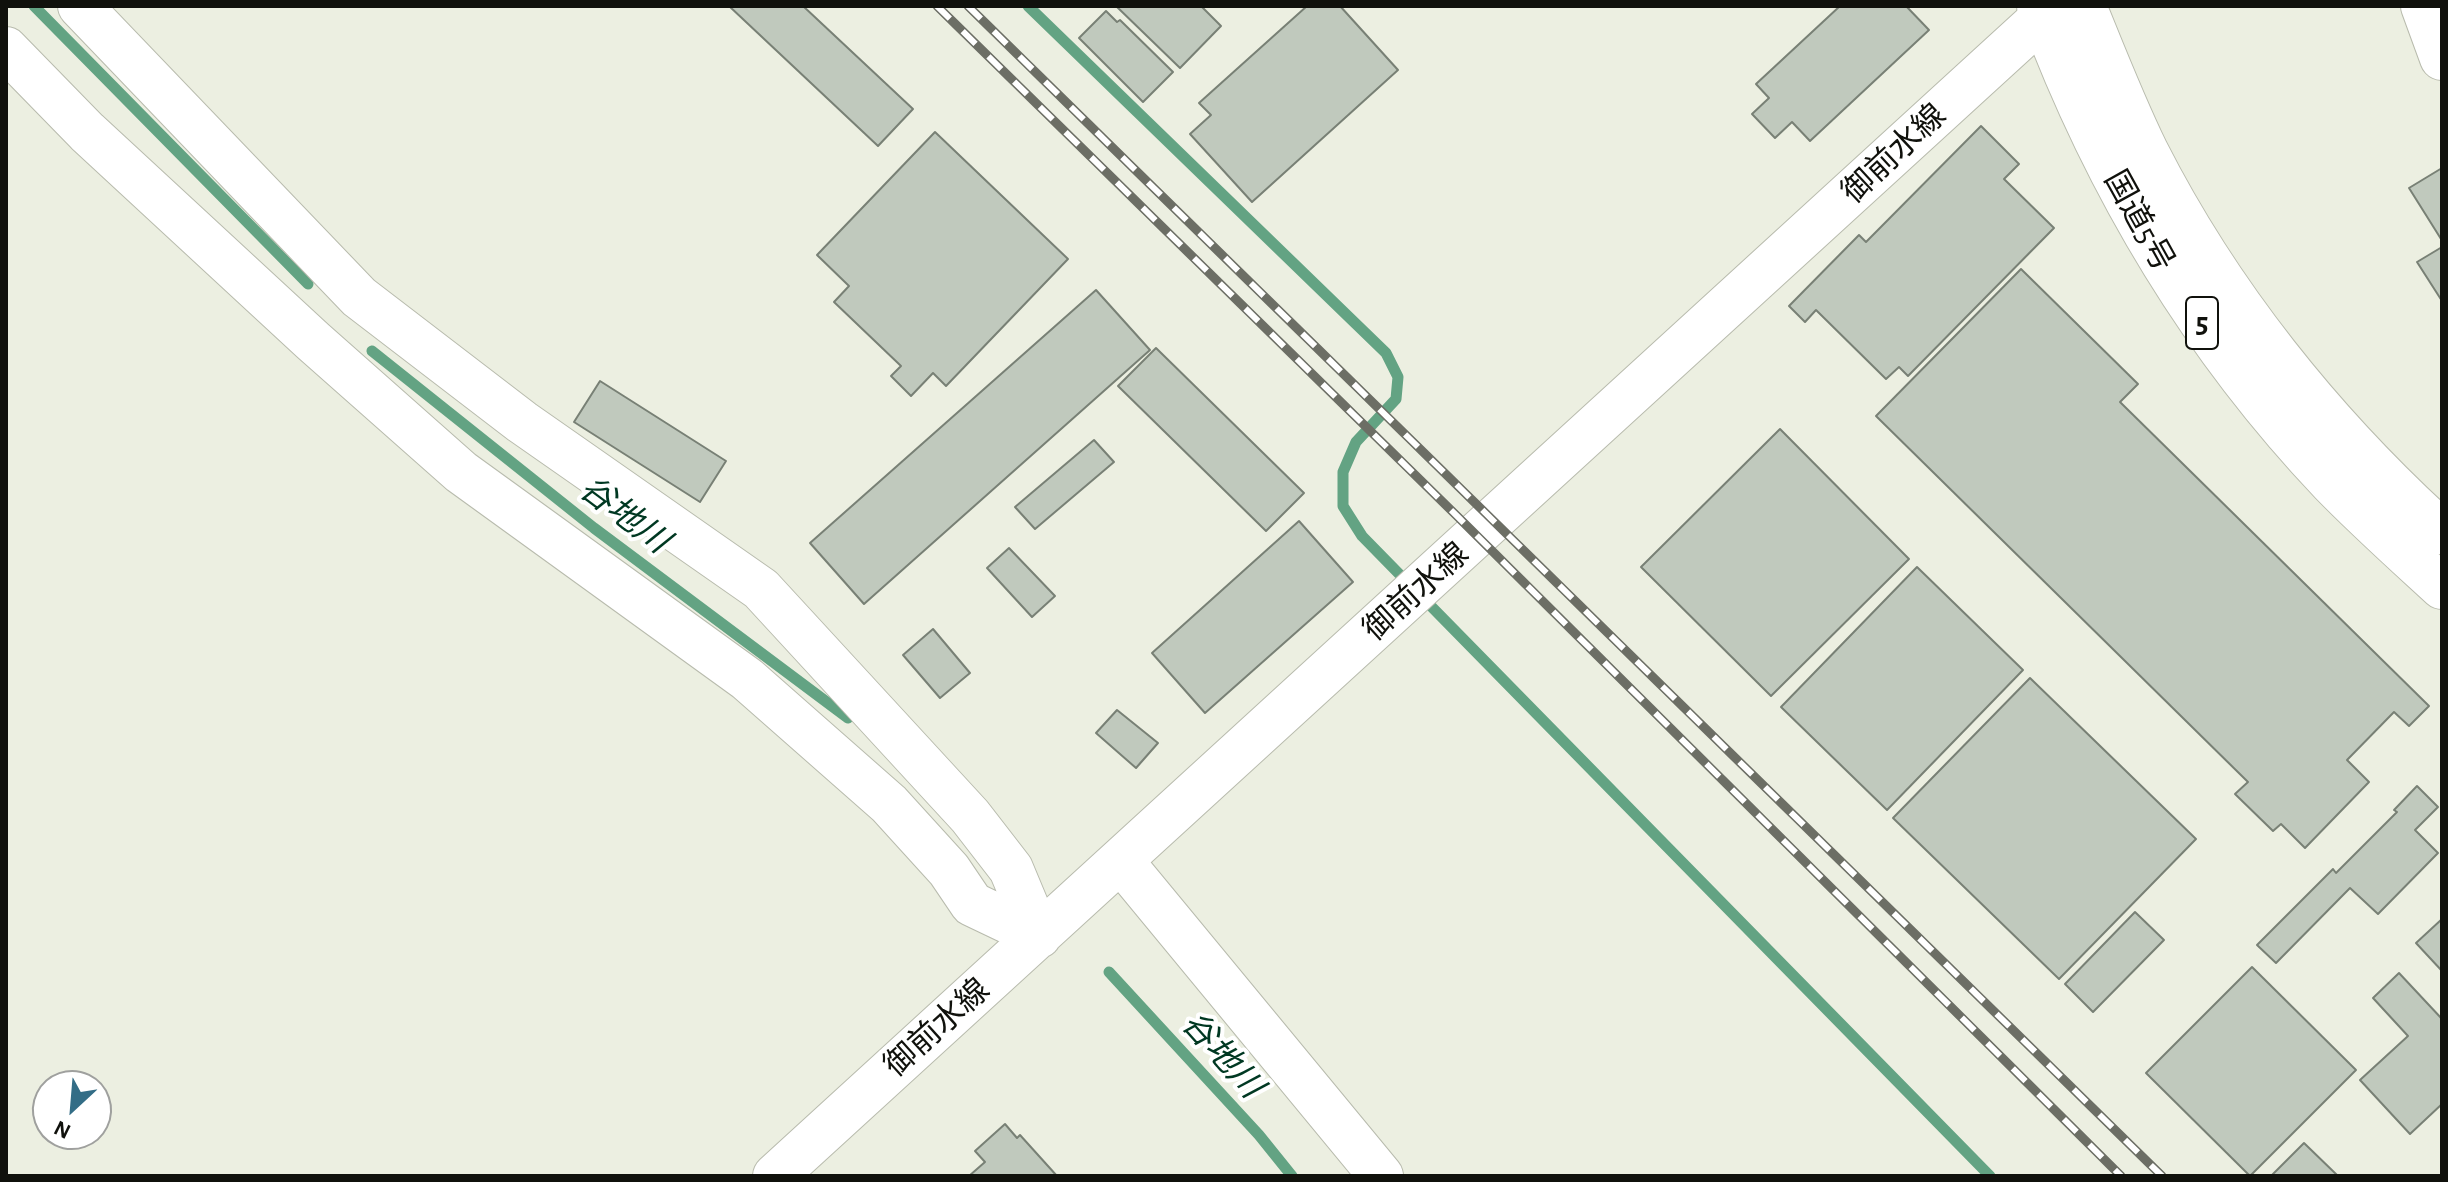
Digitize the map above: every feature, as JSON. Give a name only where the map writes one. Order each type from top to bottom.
[{"type":"main road","points":[[80,6],[359,297],[522,422],[761,589],[970,816],[1011,869],[1039,936]]},
{"type":"main road","points":[[2423,6],[2440,51]]},
{"type":"main road","name":"国道5号","points":[[2055,9],[2124,105],[2174,202],[2206,255],[2277,355],[2375,468],[2442,532]]},
{"type":"main road","name":"国道5号","points":[[2055,9],[2087,123],[2156,255],[2186,301],[2295,442],[2333,483],[2442,587]]},
{"type":"main road","name":"御前水線","points":[[775,1176],[2055,9]]},
{"type":"main road","points":[[6,49],[87,132],[313,341],[461,472],[747,679],[889,804],[949,870],[972,904],[1039,936]]},
{"type":"main road","points":[[313,341],[359,297]]},
{"type":"main road","points":[[1121,861],[1381,1176]]},
{"type":"building","points":[[729,6],[803,6],[913,109],[878,146]]},
{"type":"building","points":[[1116,6],[1201,6],[1221,26],[1180,68]]},
{"type":"building","points":[[1307,6],[1340,6],[1398,70],[1252,202],[1190,134],[1211,115],[1199,103]]},
{"type":"building","points":[[1840,6],[1906,6],[1929,30],[1810,141],[1792,122],[1775,138],[1752,114],[1769,98],[1756,84]]},
{"type":"building","points":[[1106,11],[1117,22],[1120,20],[1173,72],[1143,102],[1079,38]]},
{"type":"building","points":[[1981,126],[2019,164],[2004,179],[2054,228],[1908,376],[1899,367],[1886,379],[1816,310],[1805,322],[1789,306],[1859,235],[1866,242]]},
{"type":"building","points":[[935,132],[1068,259],[946,386],[933,373],[911,396],[891,376],[901,366],[834,302],[849,286],[817,255]]},
{"type":"building","points":[[2442,168],[2442,238],[2441,239],[2409,188]]},
{"type":"building","points":[[2442,247],[2442,301],[2417,262]]},
{"type":"building","points":[[2021,269],[2138,384],[2120,402],[2429,706],[2409,726],[2394,712],[2347,760],[2369,782],[2305,848],[2281,824],[2273,831],[2235,794],[2248,782],[1876,416]]},
{"type":"building","points":[[1096,290],[1150,350],[864,604],[810,543]]},
{"type":"building","points":[[1156,348],[1304,493],[1266,531],[1118,386]]},
{"type":"building","points":[[600,381],[726,461],[700,502],[574,422]]},
{"type":"building","points":[[1780,429],[1909,559],[1771,696],[1641,567]]},
{"type":"building","points":[[1094,440],[1114,462],[1035,529],[1015,507]]},
{"type":"building","points":[[1299,521],[1353,582],[1205,713],[1152,653]]},
{"type":"building","points":[[1009,548],[1055,596],[1032,617],[987,568]]},
{"type":"building","points":[[1917,567],[2023,670],[1887,810],[1781,707]]},
{"type":"building","points":[[933,629],[970,673],[940,698],[903,655]]},
{"type":"building","points":[[2030,678],[2196,839],[2059,979],[1893,818]]},
{"type":"building","points":[[1117,710],[1158,743],[1136,768],[1096,733]]},
{"type":"building","points":[[2417,786],[2438,807],[2415,830],[2438,853],[2378,914],[2350,888],[2276,963],[2257,945],[2333,869],[2336,873],[2397,812],[2394,810]]},
{"type":"building","points":[[2135,912],[2164,940],[2093,1012],[2065,984]]},
{"type":"building","points":[[2442,919],[2442,971],[2416,943]]},
{"type":"building","points":[[2252,967],[2356,1070],[2250,1176],[2146,1073]]},
{"type":"building","points":[[2399,973],[2442,1019],[2442,1104],[2410,1134],[2360,1080],[2408,1036],[2373,998]]},
{"type":"building","points":[[1005,1124],[1017,1138],[1020,1135],[1057,1176],[969,1176],[985,1162],[975,1151]]},
{"type":"building","points":[[2304,1143],[2338,1176],[2271,1176]]},
{"type":"waterway","name":"谷地川","points":[[34,6],[308,284]]},
{"type":"waterway","points":[[1028,6],[1386,353],[1398,377],[1396,399],[1356,442],[1343,472],[1343,506],[1362,536],[1409,584]]},
{"type":"waterway","name":"谷地川","points":[[372,351],[594,528],[848,718]]},
{"type":"waterway","points":[[1421,596],[1990,1176]]},
{"type":"waterway","name":"谷地川","points":[[1109,972],[1259,1135],[1292,1176]]},
{"type":"railway","points":[[937,6],[1458,517],[2121,1176]]},
{"type":"railway","points":[[968,6],[2162,1176]]}]
